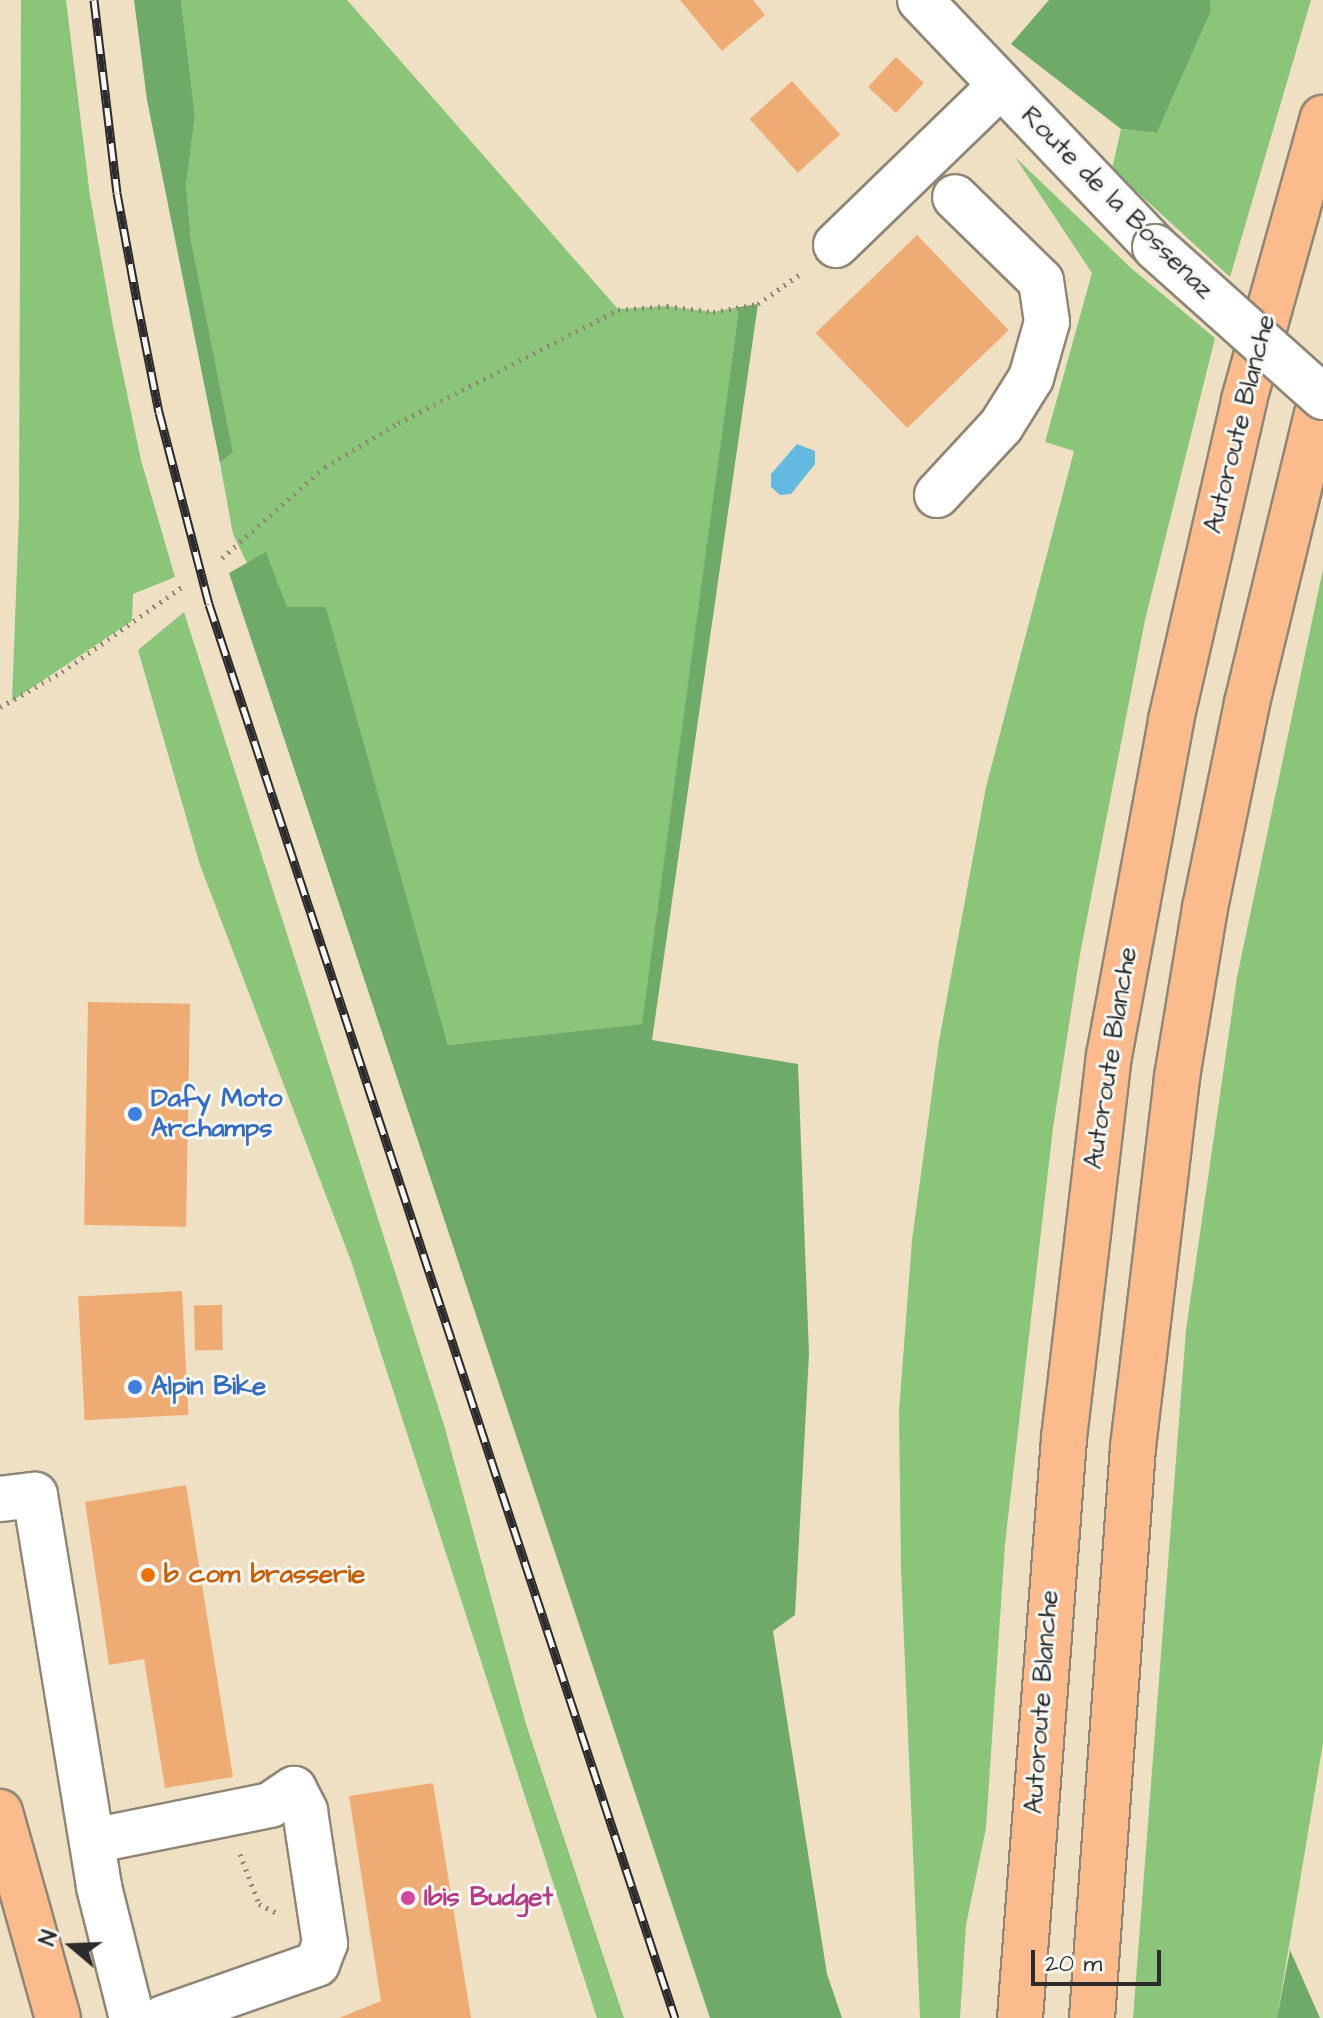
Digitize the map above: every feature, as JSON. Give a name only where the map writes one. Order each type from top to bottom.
[{"type":"main road","name":"Autoroute Blanche","points":[[1020,2018],[1064,1438],[1109,1056],[1171,720],[1244,400],[1323,118]]},
{"type":"main road","points":[[1092,2018],[1133,1447],[1177,1077],[1205,908],[1247,703],[1323,390]]},
{"type":"main road","points":[[0,1812],[58,2018]]},
{"type":"street","name":"Route de la Bossenaz","points":[[920,0],[1155,247],[1323,397]]},
{"type":"street","points":[[836,245],[1000,86]]},
{"type":"street","points":[[937,495],[1001,426],[1031,378],[1047,322],[1041,281],[955,197]]},
{"type":"street","points":[[0,1499],[35,1495],[92,1841],[132,2018]]},
{"type":"street","points":[[92,1841],[270,1805],[294,1789],[305,1811],[325,1943],[312,1968],[163,2018]]},
{"type":"path","points":[[222,558],[325,467],[398,423],[618,310],[667,306],[713,312],[758,304],[836,245]]},
{"type":"path","points":[[0,707],[62,672],[186,584]]},
{"type":"path","points":[[229,1813],[243,1867],[264,1909],[273,1913],[321,1905]]},
{"type":"green space","points":[[21,0],[66,0],[90,196],[114,331],[141,460],[175,577],[133,594],[132,621],[12,701],[19,513]]},
{"type":"green space","points":[[134,0],[181,0],[195,116],[186,186],[191,240],[233,452],[220,463],[147,100]]},
{"type":"green space","points":[[181,0],[347,0],[618,309],[667,306],[713,312],[739,307],[643,1024],[448,1045],[326,607],[287,608],[266,553],[247,563],[233,534],[220,463],[233,452],[191,240],[186,186],[195,116]]},
{"type":"green space","points":[[1049,0],[1210,0],[1211,11],[1157,133],[1121,129],[1011,44]]},
{"type":"green space","points":[[1210,0],[1311,0],[1230,277],[1112,169],[1121,129],[1157,133],[1211,11]]},
{"type":"green space","points":[[1015,157],[1131,268],[1215,338],[1145,620],[1080,954],[1053,1128],[1005,1544],[986,1828],[966,1925],[960,2018],[920,2018],[901,1569],[899,1411],[912,1240],[939,1041],[986,787],[1074,451],[1045,442],[1092,273]]},
{"type":"green space","points":[[758,304],[652,1040],[798,1064],[809,1354],[795,1615],[773,1631],[827,1974],[842,2018],[710,2018],[229,573],[266,552],[287,607],[326,607],[448,1045],[642,1024],[739,307]]},
{"type":"green space","points":[[1323,569],[1323,1743],[1277,2018],[1133,2018],[1186,1330],[1237,977]]},
{"type":"green space","points":[[184,612],[444,1425],[526,1724],[624,2018],[597,2018],[351,1261],[200,865],[138,650]]},
{"type":"green space","points":[[1290,1950],[1320,2018],[1277,2018]]},
{"type":"water","points":[[797,444],[815,451],[815,464],[791,494],[780,495],[771,487],[771,474]]},
{"type":"building","points":[[680,0],[753,0],[765,15],[722,51]]},
{"type":"building","points":[[896,57],[924,83],[896,113],[868,87]]},
{"type":"building","points":[[792,81],[840,135],[798,173],[750,119]]},
{"type":"building","points":[[917,235],[1009,330],[907,428],[816,333]]},
{"type":"building","name":"Dafy Moto Archamps","points":[[88,1002],[190,1004],[186,1227],[84,1225]]},
{"type":"building","points":[[182,1291],[188,1415],[85,1420],[78,1296]]},
{"type":"building","points":[[194,1305],[222,1305],[223,1350],[195,1350]]},
{"type":"building","name":"b com brasserie","points":[[186,1485],[233,1777],[165,1788],[144,1659],[109,1665],[85,1502]]},
{"type":"building","name":"Ibis Budget","points":[[433,1783],[471,2018],[339,2018],[381,2001],[349,1796]]},
{"type":"railway","points":[[94,0],[117,193],[137,301],[159,412],[209,604],[675,2018]]},
{"type":"place","name":"Dafy Moto Archamps","points":[[135,1114]]},
{"type":"place","name":"Alpin Bike","points":[[135,1387]]},
{"type":"place","name":"b com brasserie","points":[[148,1575]]},
{"type":"place","name":"Ibis Budget","points":[[408,1898]]}]
